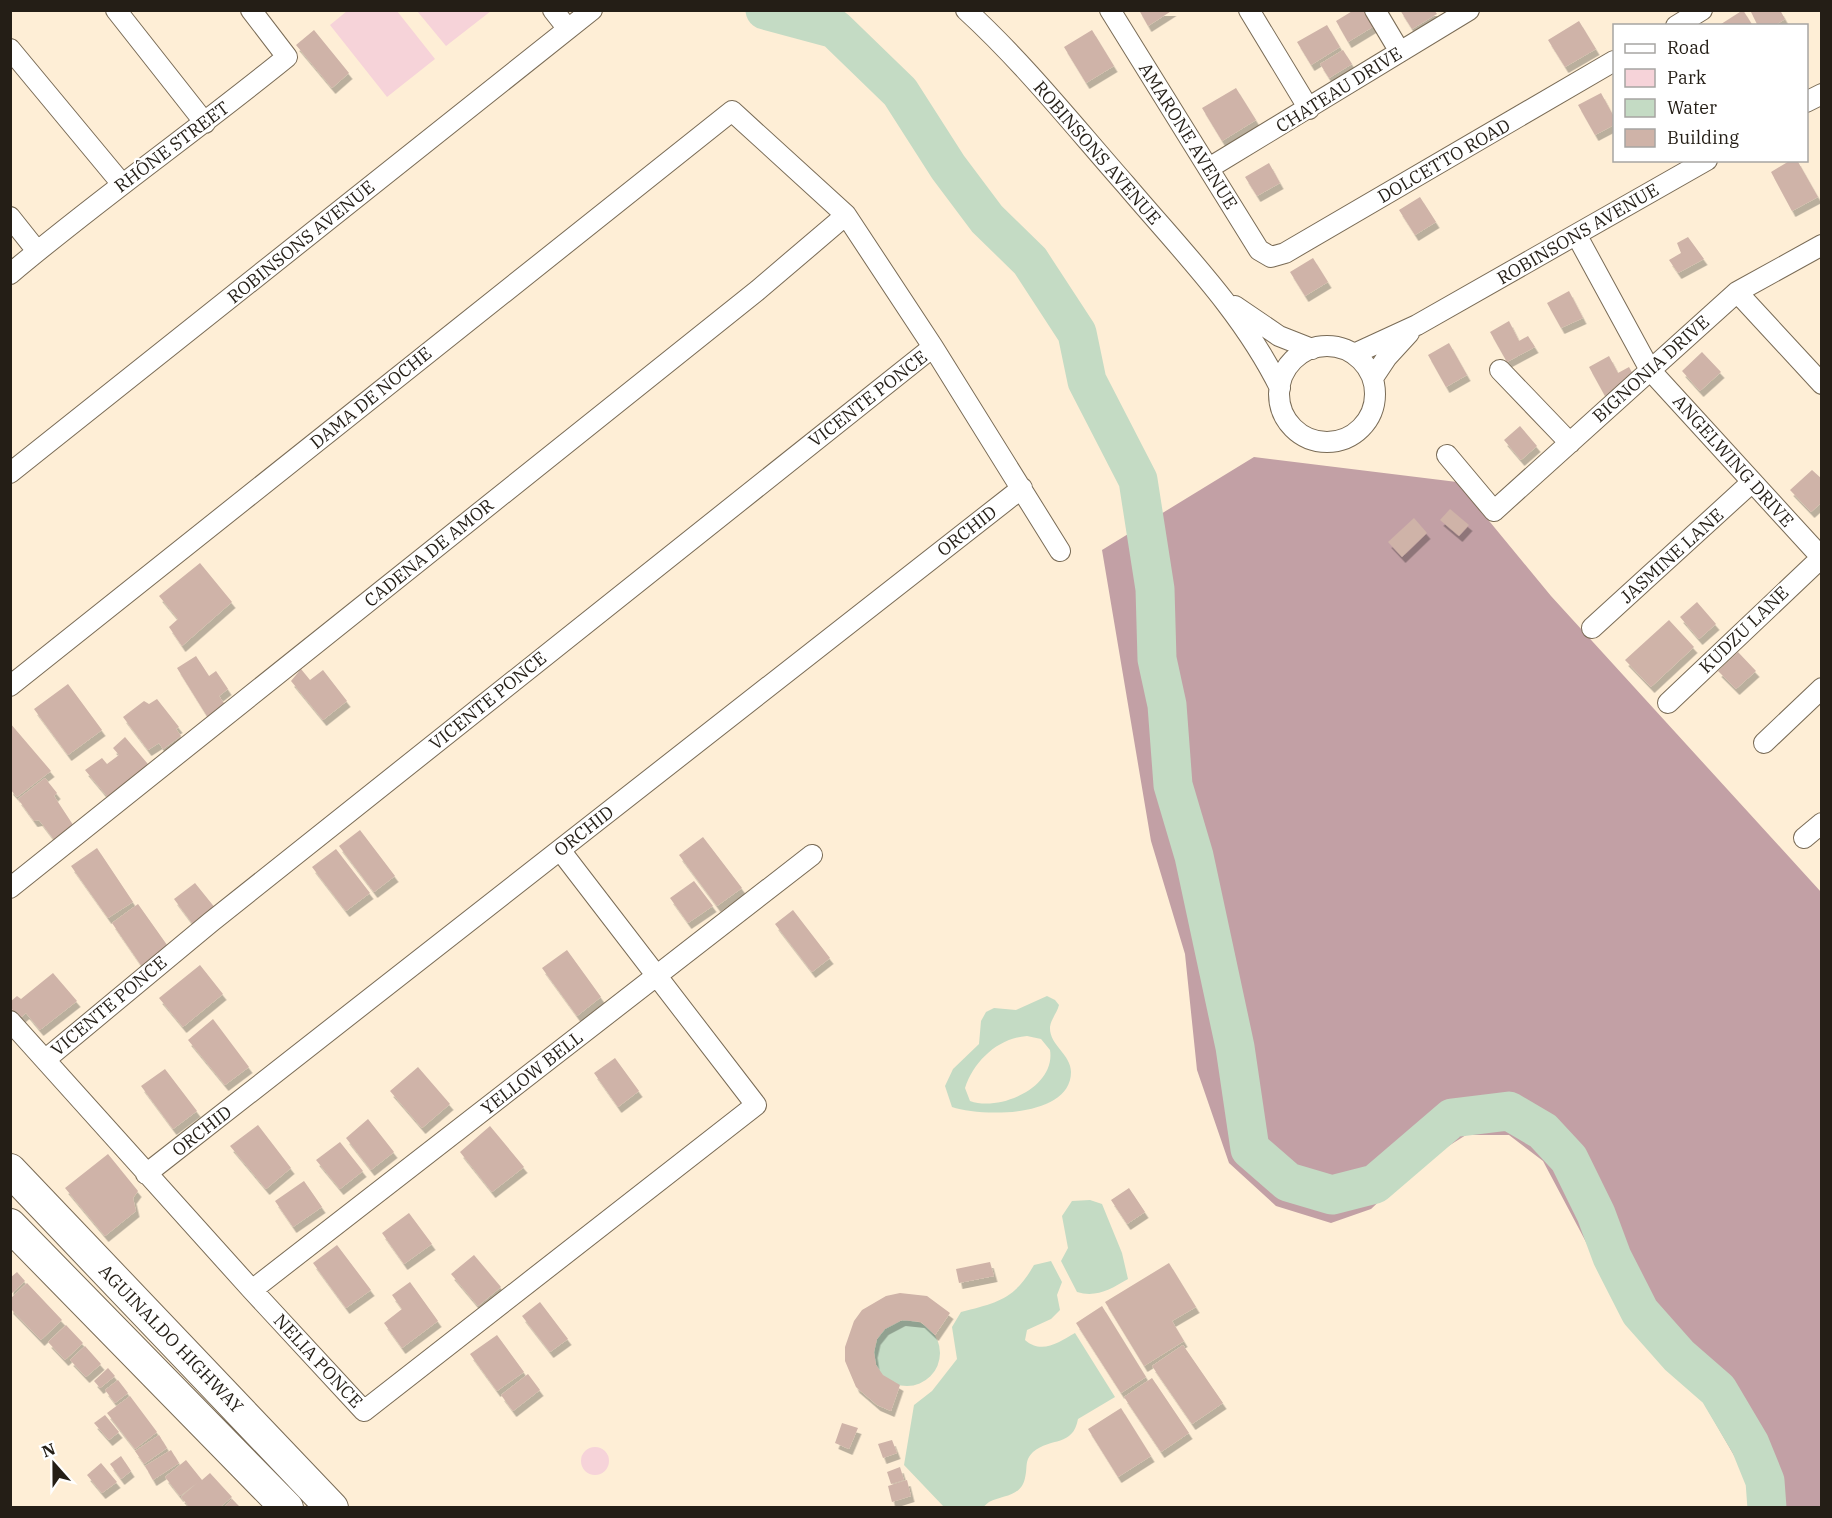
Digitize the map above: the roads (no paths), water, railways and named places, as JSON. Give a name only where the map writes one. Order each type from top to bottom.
[{"type":"highway","name":"AGUINALDO HIGHWAY","points":[[10,1170],[332,1508]]},
{"type":"highway","name":"AGUINALDO HIGHWAY","points":[[10,1225],[287,1508]]},
{"type":"street","points":[[116,10],[205,123]]},
{"type":"street","name":"RHÔNE STREET","points":[[10,274],[287,57],[251,10]]},
{"type":"street","points":[[553,10],[568,29]]},
{"type":"street","name":"ROBINSONS AVENUE","points":[[10,473],[592,10]]},
{"type":"street","name":"ROBINSONS AVENUE","points":[[966,10],[1056,105],[1225,300],[1264,355],[1280,388]]},
{"type":"street","name":"AMARONE AVENUE","points":[[1110,10],[1259,250],[1271,257]]},
{"type":"street","points":[[1249,10],[1310,109]]},
{"type":"street","points":[[1375,10],[1401,52]]},
{"type":"street","name":"CHATEAU DRIVE","points":[[1209,168],[1310,109],[1470,10]]},
{"type":"street","points":[[1679,24],[1702,10]]},
{"type":"street","points":[[10,50],[122,184]]},
{"type":"street","name":"DOLCETTO ROAD","points":[[1271,257],[1285,254],[1613,62]]},
{"type":"street","name":"DAMA DE NOCHE","points":[[10,686],[732,111],[846,215]]},
{"type":"street","name":"ROBINSONS AVENUE","points":[[1354,354],[1417,325],[1704,162]]},
{"type":"street","points":[[846,215],[933,347],[1060,551]]},
{"type":"street","name":"CADENA DE AMOR","points":[[10,888],[758,290],[846,215]]},
{"type":"street","points":[[10,218],[37,251]]},
{"type":"street","name":"ANGELWING DRIVE","points":[[1577,236],[1650,370],[1821,558]]},
{"type":"street","name":"BIGNONIA DRIVE","points":[[1447,455],[1494,511],[1737,292],[1821,244]]},
{"type":"street","points":[[1737,292],[1821,384]]},
{"type":"street","name":"ROBINSONS AVENUE","points":[[1225,300],[1279,336],[1312,349]]},
{"type":"street","name":"ROBINSONS AVENUE","points":[[1372,378],[1387,357],[1417,325]]},
{"type":"street","name":"VICENTE PONCE","points":[[45,1059],[211,922],[933,347]]},
{"type":"street","points":[[1341,348],[1354,354],[1365,364],[1376,393],[1373,409],[1366,423],[1355,434],[1340,441],[1325,442],[1309,439],[1296,430],[1286,418],[1280,403],[1280,388],[1291,364],[1312,349],[1341,348]]},
{"type":"street","points":[[1500,370],[1570,442]]},
{"type":"street","name":"JASMINE LANE","points":[[1592,628],[1751,483]]},
{"type":"street","name":"ORCHID","points":[[146,1174],[1022,488]]},
{"type":"street","name":"KUDZU LANE","points":[[1668,703],[1821,558]]},
{"type":"street","points":[[1764,743],[1821,688]]},
{"type":"street","points":[[1804,838],[1821,823]]},
{"type":"street","points":[[560,850],[657,976]]},
{"type":"street","name":"YELLOW BELL","points":[[252,1290],[812,855]]},
{"type":"street","name":"NELIA PONCE","points":[[10,1021],[146,1174],[364,1411],[756,1105],[657,976]]},
{"type":"water","points":[[1047,996],[1059,1005],[1050,1027],[1053,1039],[1070,1066],[1071,1072],[1067,1087],[1057,1098],[1041,1106],[1023,1110],[983,1112],[952,1107],[945,1086],[953,1069],[979,1044],[981,1021],[986,1012],[994,1008],[1016,1010]],"holes":[[[1027,1036],[1041,1039],[1050,1050],[1050,1063],[1044,1075],[1035,1085],[1024,1094],[996,1103],[970,1101],[965,1088],[969,1078],[981,1060],[997,1046],[1006,1041]]]},
{"type":"water","points":[[1090,1200],[1102,1204],[1122,1253],[1128,1279],[1109,1289],[1084,1294],[1077,1292],[1061,1261],[1068,1248],[1062,1216],[1072,1201]]},
{"type":"water","points":[[1051,1261],[1062,1282],[1057,1295],[1060,1310],[1051,1319],[1027,1330],[1025,1340],[1044,1347],[1075,1333],[1115,1397],[1078,1419],[1075,1428],[1066,1438],[1040,1447],[1033,1452],[1027,1461],[1023,1484],[1016,1492],[989,1502],[982,1508],[944,1507],[904,1465],[914,1405],[932,1391],[957,1359],[952,1327],[961,1312],[1004,1298],[1019,1286],[1034,1265]]},
{"type":"water","points":[[907,1320],[920,1323],[930,1330],[937,1340],[940,1353],[937,1366],[930,1376],[920,1383],[907,1386],[894,1383],[884,1376],[877,1366],[874,1353],[877,1340],[884,1330],[894,1323]]},
{"type":"waterway","points":[[765,10],[835,29],[900,92],[948,167],[987,219],[1030,261],[1077,333],[1087,381],[1138,480],[1155,589],[1157,659],[1167,705],[1173,785],[1194,856],[1235,1047],[1250,1149],[1288,1182],[1332,1195],[1375,1184],[1452,1118],[1509,1111],[1543,1131],[1569,1159],[1596,1214],[1612,1257],[1640,1312],[1679,1356],[1718,1390],[1750,1444],[1765,1481],[1767,1508]]}]
